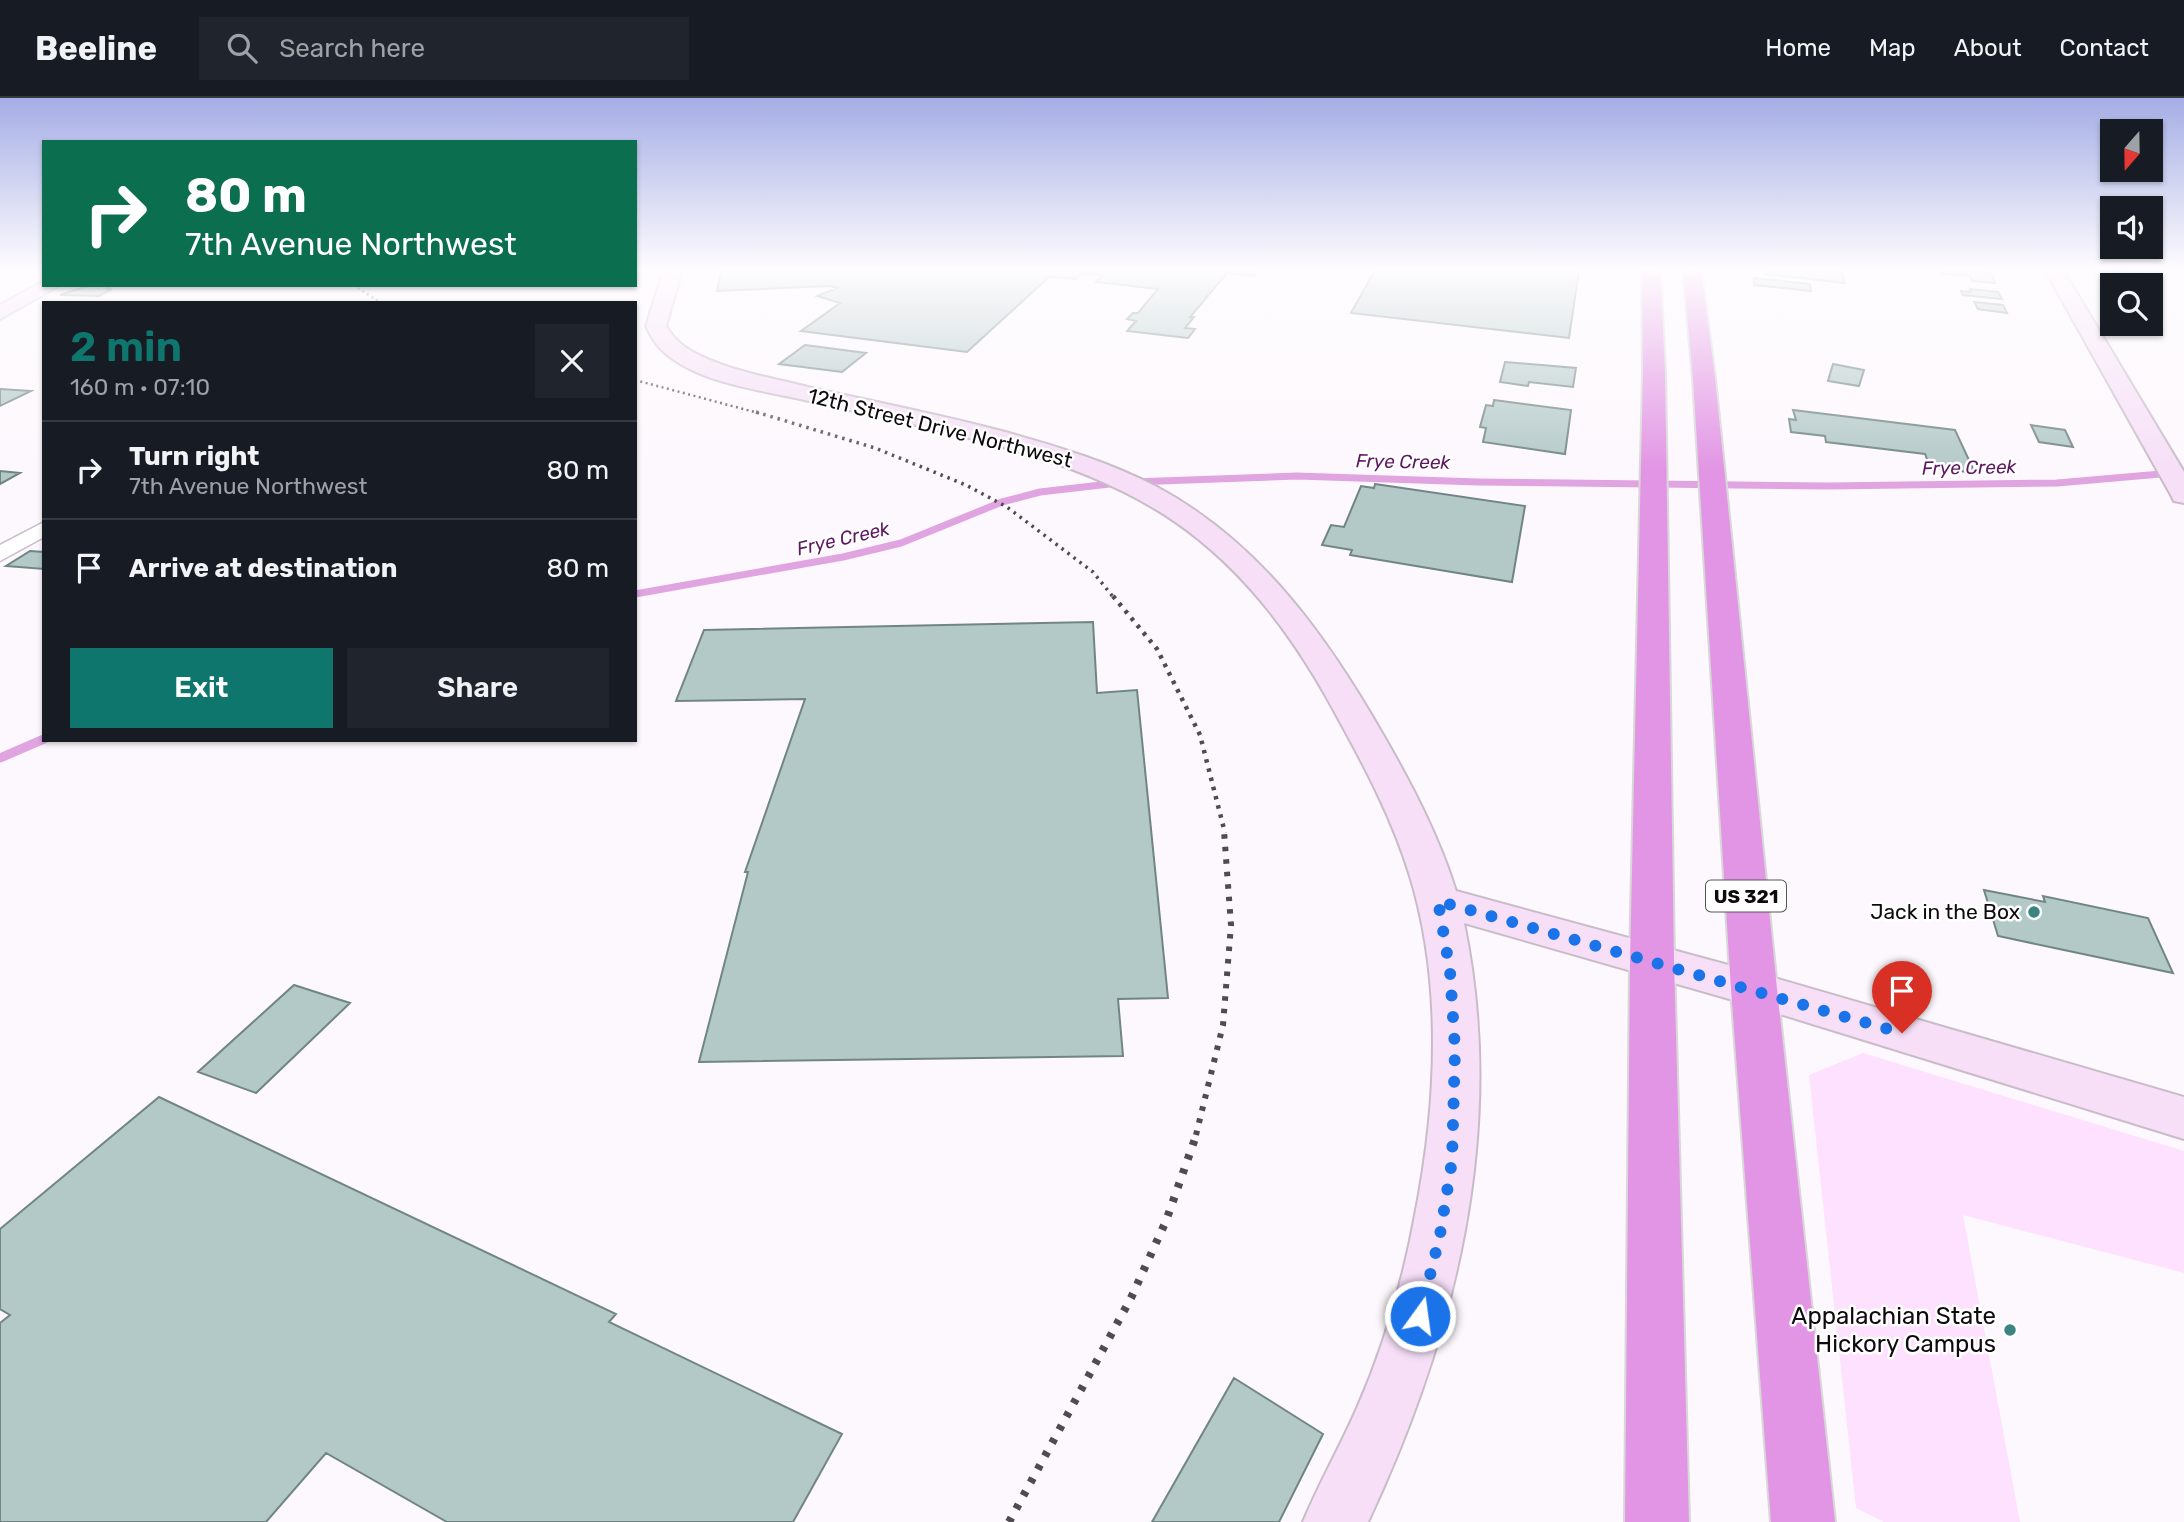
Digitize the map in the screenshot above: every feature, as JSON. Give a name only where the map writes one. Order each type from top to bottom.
[{"type":"highway","points":[[1653,336],[1652,961],[1657,1522]]},
{"type":"highway","name":"US 321","points":[[1699,336],[1754,989],[1803,1522]]},
{"type":"street","name":"12th Street Drive Northwest","points":[[662,336],[675,351],[748,379],[1017,443],[1108,474],[1148,493],[1197,523],[1225,545],[1260,579],[1304,631],[1339,687],[1415,835],[1438,901],[1450,971],[1455,1049],[1452,1161],[1420,1316],[1390,1403],[1335,1522]]},
{"type":"street","points":[[2092,336],[2184,495]]},
{"type":"street","points":[[0,554],[42,529]]},
{"type":"street","points":[[1438,901],[1754,989],[2184,1118]]},
{"type":"shaded area","name":"Appalachian State Hickory Campus","points":[[1863,1053],[2184,1151],[2184,1273],[1963,1215],[2020,1522],[1884,1522],[1856,1508],[1809,1075]]},
{"type":"building","points":[[844,336],[984,336],[967,352]]},
{"type":"building","points":[[805,345],[866,353],[842,372],[779,364]]},
{"type":"building","points":[[1505,362],[1576,368],[1573,387],[1500,382]]},
{"type":"building","points":[[1833,364],[1864,370],[1859,386],[1828,381]]},
{"type":"building","points":[[0,389],[31,391],[0,406]]},
{"type":"building","points":[[1494,400],[1571,410],[1565,454],[1483,442],[1486,428],[1480,427],[1486,405],[1493,406]]},
{"type":"building","points":[[1793,410],[1955,430],[1975,473],[1930,467],[1925,454],[1826,442],[1825,436],[1791,432],[1789,419],[1796,420]]},
{"type":"building","points":[[2031,425],[2065,430],[2073,447],[2039,442]]},
{"type":"building","points":[[0,471],[20,473],[0,484]]},
{"type":"building","points":[[1375,484],[1525,506],[1512,582],[1350,555],[1352,550],[1322,545],[1331,525],[1344,527],[1361,486],[1374,488]]},
{"type":"building","points":[[30,551],[42,552],[42,569],[6,566]]},
{"type":"building","points":[[1093,622],[1097,693],[1137,690],[1168,998],[1118,999],[1123,1056],[699,1062],[748,872],[745,872],[805,699],[676,701],[704,630]]},
{"type":"building","points":[[1984,890],[2045,902],[2043,896],[2148,918],[2173,973],[1998,936]]},
{"type":"building","points":[[294,985],[350,1003],[256,1093],[198,1072]]},
{"type":"building","points":[[159,1097],[616,1314],[609,1322],[842,1434],[793,1522],[447,1522],[326,1453],[266,1522],[0,1522],[0,1323],[10,1315],[0,1309],[0,1229]]},
{"type":"building","points":[[1234,1378],[1323,1434],[1279,1522],[1152,1522]]},
{"type":"waterway","name":"Frye Creek","points":[[1133,482],[1297,476],[1478,482],[1829,486],[2057,483],[2184,472]]},
{"type":"waterway","name":"Frye Creek","points":[[637,594],[843,557],[901,543],[1002,502],[1040,492],[1118,483]]},
{"type":"waterway","name":"Frye Creek","points":[[0,758],[42,740]]},
{"type":"railway","points":[[637,381],[762,414]]},
{"type":"railway","points":[[756,412],[875,448],[966,485],[1007,507],[1093,572],[1114,598]]},
{"type":"railway","points":[[1113,596],[1157,649],[1200,735],[1225,833]]},
{"type":"railway","points":[[1196,1135],[1223,1025],[1231,925],[1224,831]]},
{"type":"railway","points":[[1009,1522],[1131,1298],[1166,1221],[1197,1133]]},
{"type":"place","name":"Jack in the Box","points":[[2034,912]]},
{"type":"place","name":"Appalachian State Hickory Campus","points":[[2010,1330]]},
{"type":"route","points":[[1420,1316],[1440,1235],[1452,1161],[1455,1049],[1450,971],[1438,901],[1902,1033]]}]
